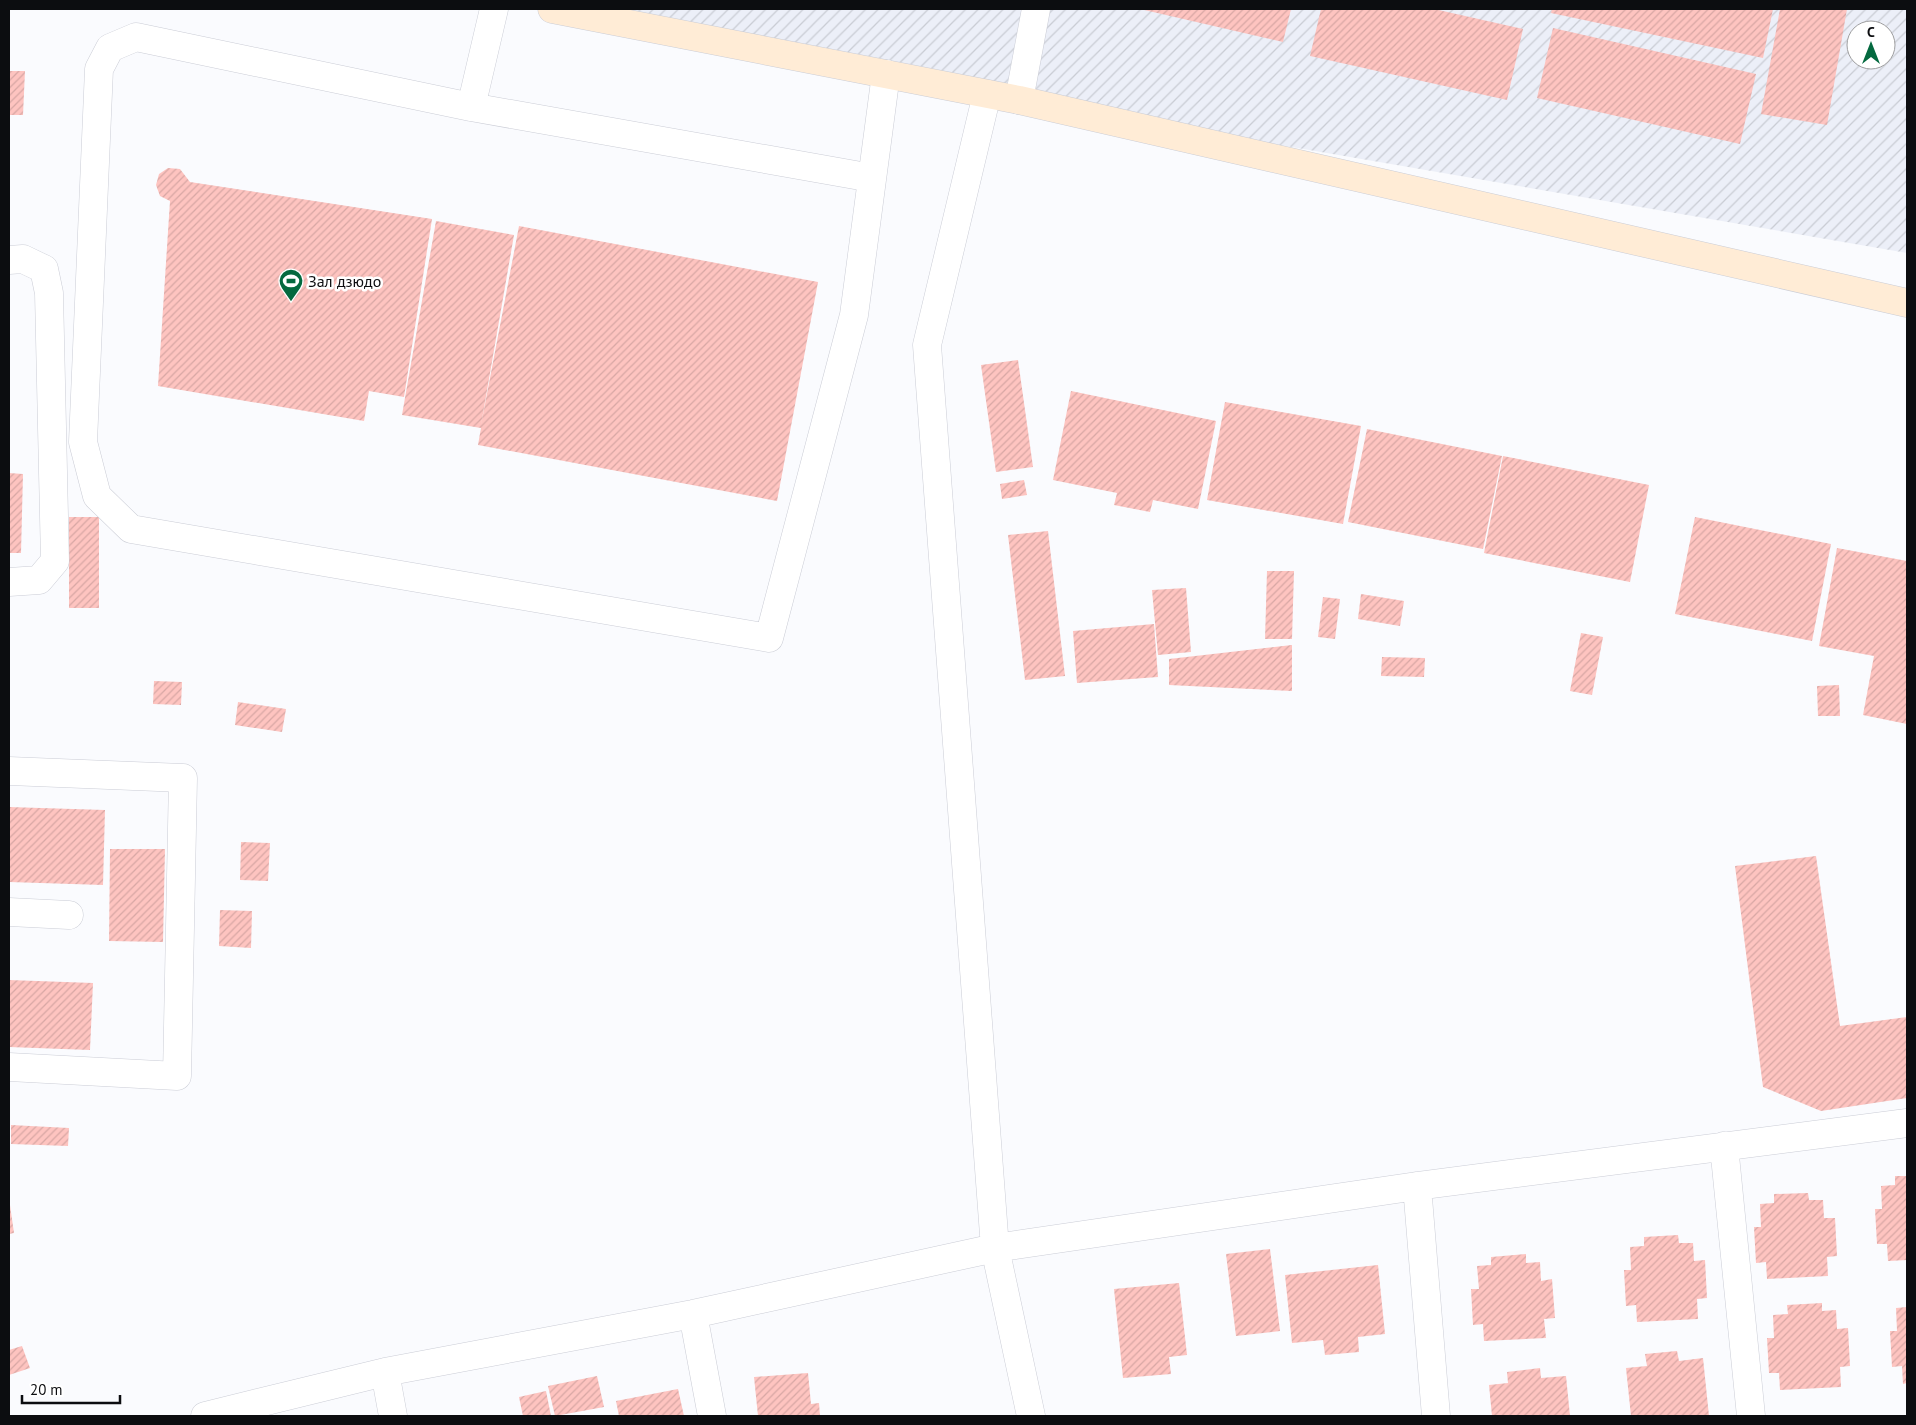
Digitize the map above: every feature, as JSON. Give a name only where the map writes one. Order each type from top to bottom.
[{"type":"main road","points":[[552,9],[588,12],[1019,100],[1907,302]]},
{"type":"street","points":[[471,107],[494,9]]},
{"type":"street","points":[[1019,100],[1036,9]]},
{"type":"street","points":[[872,178],[471,107],[136,37],[110,48],[99,69],[83,442],[97,496],[131,529],[769,638],[854,315],[886,74]]},
{"type":"street","points":[[987,94],[927,344],[995,1248],[1032,1416]]},
{"type":"street","points":[[9,260],[23,259],[44,269],[50,293],[55,561],[39,580],[9,582]]},
{"type":"street","points":[[9,771],[182,778],[176,1076],[9,1067]]},
{"type":"street","points":[[9,912],[69,915]]},
{"type":"street","points":[[205,1416],[385,1372],[693,1314],[995,1248],[1417,1186],[1907,1123]]},
{"type":"street","points":[[1724,1146],[1751,1416]]},
{"type":"street","points":[[1417,1186],[1436,1416]]},
{"type":"street","points":[[693,1314],[712,1416]]},
{"type":"street","points":[[385,1372],[393,1416]]},
{"type":"shaded area","points":[[569,9],[1907,9],[1907,253],[1019,100]]},
{"type":"building","points":[[1140,9],[1291,9],[1283,42]]},
{"type":"building","points":[[1321,9],[1434,9],[1523,29],[1507,100],[1310,56]]},
{"type":"building","points":[[1552,9],[1773,9],[1763,58],[1551,13]]},
{"type":"building","points":[[1780,9],[1847,9],[1827,125],[1761,114]]},
{"type":"building","points":[[1553,28],[1756,74],[1740,144],[1537,98]]},
{"type":"building","points":[[9,71],[25,71],[23,115],[9,115]]},
{"type":"building","name":"Зал дзюдо","points":[[168,168],[180,169],[190,182],[432,219],[404,397],[369,391],[364,421],[158,386],[170,201],[160,196],[156,185],[159,174]]},
{"type":"building","points":[[436,221],[514,235],[481,425],[519,226],[818,282],[777,501],[478,445],[481,428],[402,415]]},
{"type":"building","points":[[1018,360],[1033,467],[996,472],[981,365]]},
{"type":"building","points":[[1071,391],[1216,421],[1198,509],[1153,500],[1150,512],[1114,505],[1117,493],[1053,480]]},
{"type":"building","points":[[1225,402],[1361,426],[1343,524],[1207,500]]},
{"type":"building","points":[[1367,429],[1502,456],[1483,549],[1348,522]]},
{"type":"building","points":[[1503,456],[1649,485],[1630,582],[1484,553]]},
{"type":"building","points":[[9,473],[23,474],[21,553],[9,553]]},
{"type":"building","points":[[1024,480],[1027,495],[1002,499],[1000,484]]},
{"type":"building","points":[[69,517],[99,517],[99,608],[69,608]]},
{"type":"building","points":[[1695,517],[1831,544],[1812,641],[1675,614]]},
{"type":"building","points":[[1048,531],[1065,676],[1025,680],[1008,535]]},
{"type":"building","points":[[1837,548],[1907,561],[1907,724],[1863,715],[1874,656],[1819,646]]},
{"type":"building","points":[[1267,571],[1294,571],[1292,639],[1265,639]]},
{"type":"building","points":[[1186,588],[1191,652],[1158,655],[1152,590]]},
{"type":"building","points":[[1361,594],[1404,601],[1400,626],[1358,619]]},
{"type":"building","points":[[1323,597],[1340,599],[1335,639],[1318,637]]},
{"type":"building","points":[[1154,624],[1158,677],[1077,683],[1073,631]]},
{"type":"building","points":[[1581,633],[1603,637],[1592,695],[1570,691]]},
{"type":"building","points":[[1292,645],[1292,691],[1169,685],[1169,659]]},
{"type":"building","points":[[1382,657],[1425,658],[1424,677],[1381,676]]},
{"type":"building","points":[[154,681],[182,682],[181,705],[153,704]]},
{"type":"building","points":[[1839,685],[1840,716],[1818,716],[1817,686]]},
{"type":"building","points":[[238,702],[286,709],[282,732],[235,725]]},
{"type":"building","points":[[9,807],[105,810],[103,885],[9,882]]},
{"type":"building","points":[[241,842],[270,843],[268,881],[240,880]]},
{"type":"building","points":[[110,849],[165,849],[163,942],[109,941]]},
{"type":"building","points":[[1816,856],[1840,1026],[1907,1017],[1907,1098],[1821,1111],[1763,1087],[1735,866]]},
{"type":"building","points":[[220,910],[252,911],[251,948],[219,946]]},
{"type":"building","points":[[9,980],[93,983],[90,1050],[9,1047]]},
{"type":"building","points":[[11,1125],[69,1128],[68,1146],[11,1144]]},
{"type":"building","points":[[1895,1176],[1907,1176],[1907,1260],[1888,1261],[1887,1244],[1877,1244],[1875,1209],[1882,1209],[1881,1186],[1895,1185]]},
{"type":"building","points":[[1808,1193],[1809,1200],[1823,1200],[1824,1218],[1835,1218],[1837,1256],[1827,1257],[1828,1276],[1767,1279],[1766,1262],[1756,1263],[1754,1227],[1761,1227],[1760,1204],[1774,1203],[1774,1194]]},
{"type":"building","points":[[9,1198],[14,1233],[9,1234]]},
{"type":"building","points":[[1678,1235],[1679,1243],[1693,1243],[1694,1261],[1705,1260],[1707,1298],[1697,1299],[1698,1319],[1637,1322],[1636,1305],[1626,1306],[1624,1270],[1631,1270],[1630,1247],[1644,1246],[1644,1237]]},
{"type":"building","points":[[1270,1249],[1280,1331],[1236,1336],[1226,1254]]},
{"type":"building","points":[[1526,1254],[1526,1263],[1540,1262],[1541,1281],[1552,1279],[1555,1318],[1544,1319],[1546,1338],[1484,1341],[1483,1324],[1473,1325],[1471,1289],[1479,1289],[1477,1266],[1491,1265],[1491,1257]]},
{"type":"building","points":[[1378,1265],[1385,1334],[1358,1337],[1359,1352],[1325,1355],[1323,1340],[1292,1343],[1285,1275]]},
{"type":"building","points":[[1179,1283],[1187,1355],[1169,1357],[1171,1374],[1123,1378],[1114,1289]]},
{"type":"building","points":[[1822,1303],[1822,1311],[1836,1310],[1837,1329],[1848,1328],[1850,1366],[1840,1367],[1841,1387],[1780,1390],[1779,1373],[1769,1373],[1767,1338],[1774,1338],[1773,1315],[1788,1314],[1787,1305]]},
{"type":"building","points":[[1907,1307],[1907,1383],[1903,1384],[1902,1366],[1892,1367],[1890,1331],[1897,1331],[1896,1308]]},
{"type":"building","points":[[22,1346],[30,1368],[9,1375],[9,1350]]},
{"type":"building","points":[[1677,1351],[1679,1361],[1703,1358],[1709,1416],[1631,1416],[1626,1368],[1647,1366],[1645,1354]]},
{"type":"building","points":[[1540,1368],[1541,1378],[1566,1376],[1570,1416],[1492,1416],[1489,1385],[1508,1383],[1507,1372]]},
{"type":"building","points":[[808,1373],[811,1404],[819,1403],[820,1416],[758,1416],[754,1377]]},
{"type":"building","points":[[597,1376],[604,1407],[555,1416],[548,1386]]},
{"type":"building","points":[[678,1389],[684,1416],[619,1416],[616,1401]]},
{"type":"building","points":[[546,1391],[551,1416],[523,1416],[519,1397]]},
{"type":"place","name":"Зал дзюдо","points":[[291,302]]}]
